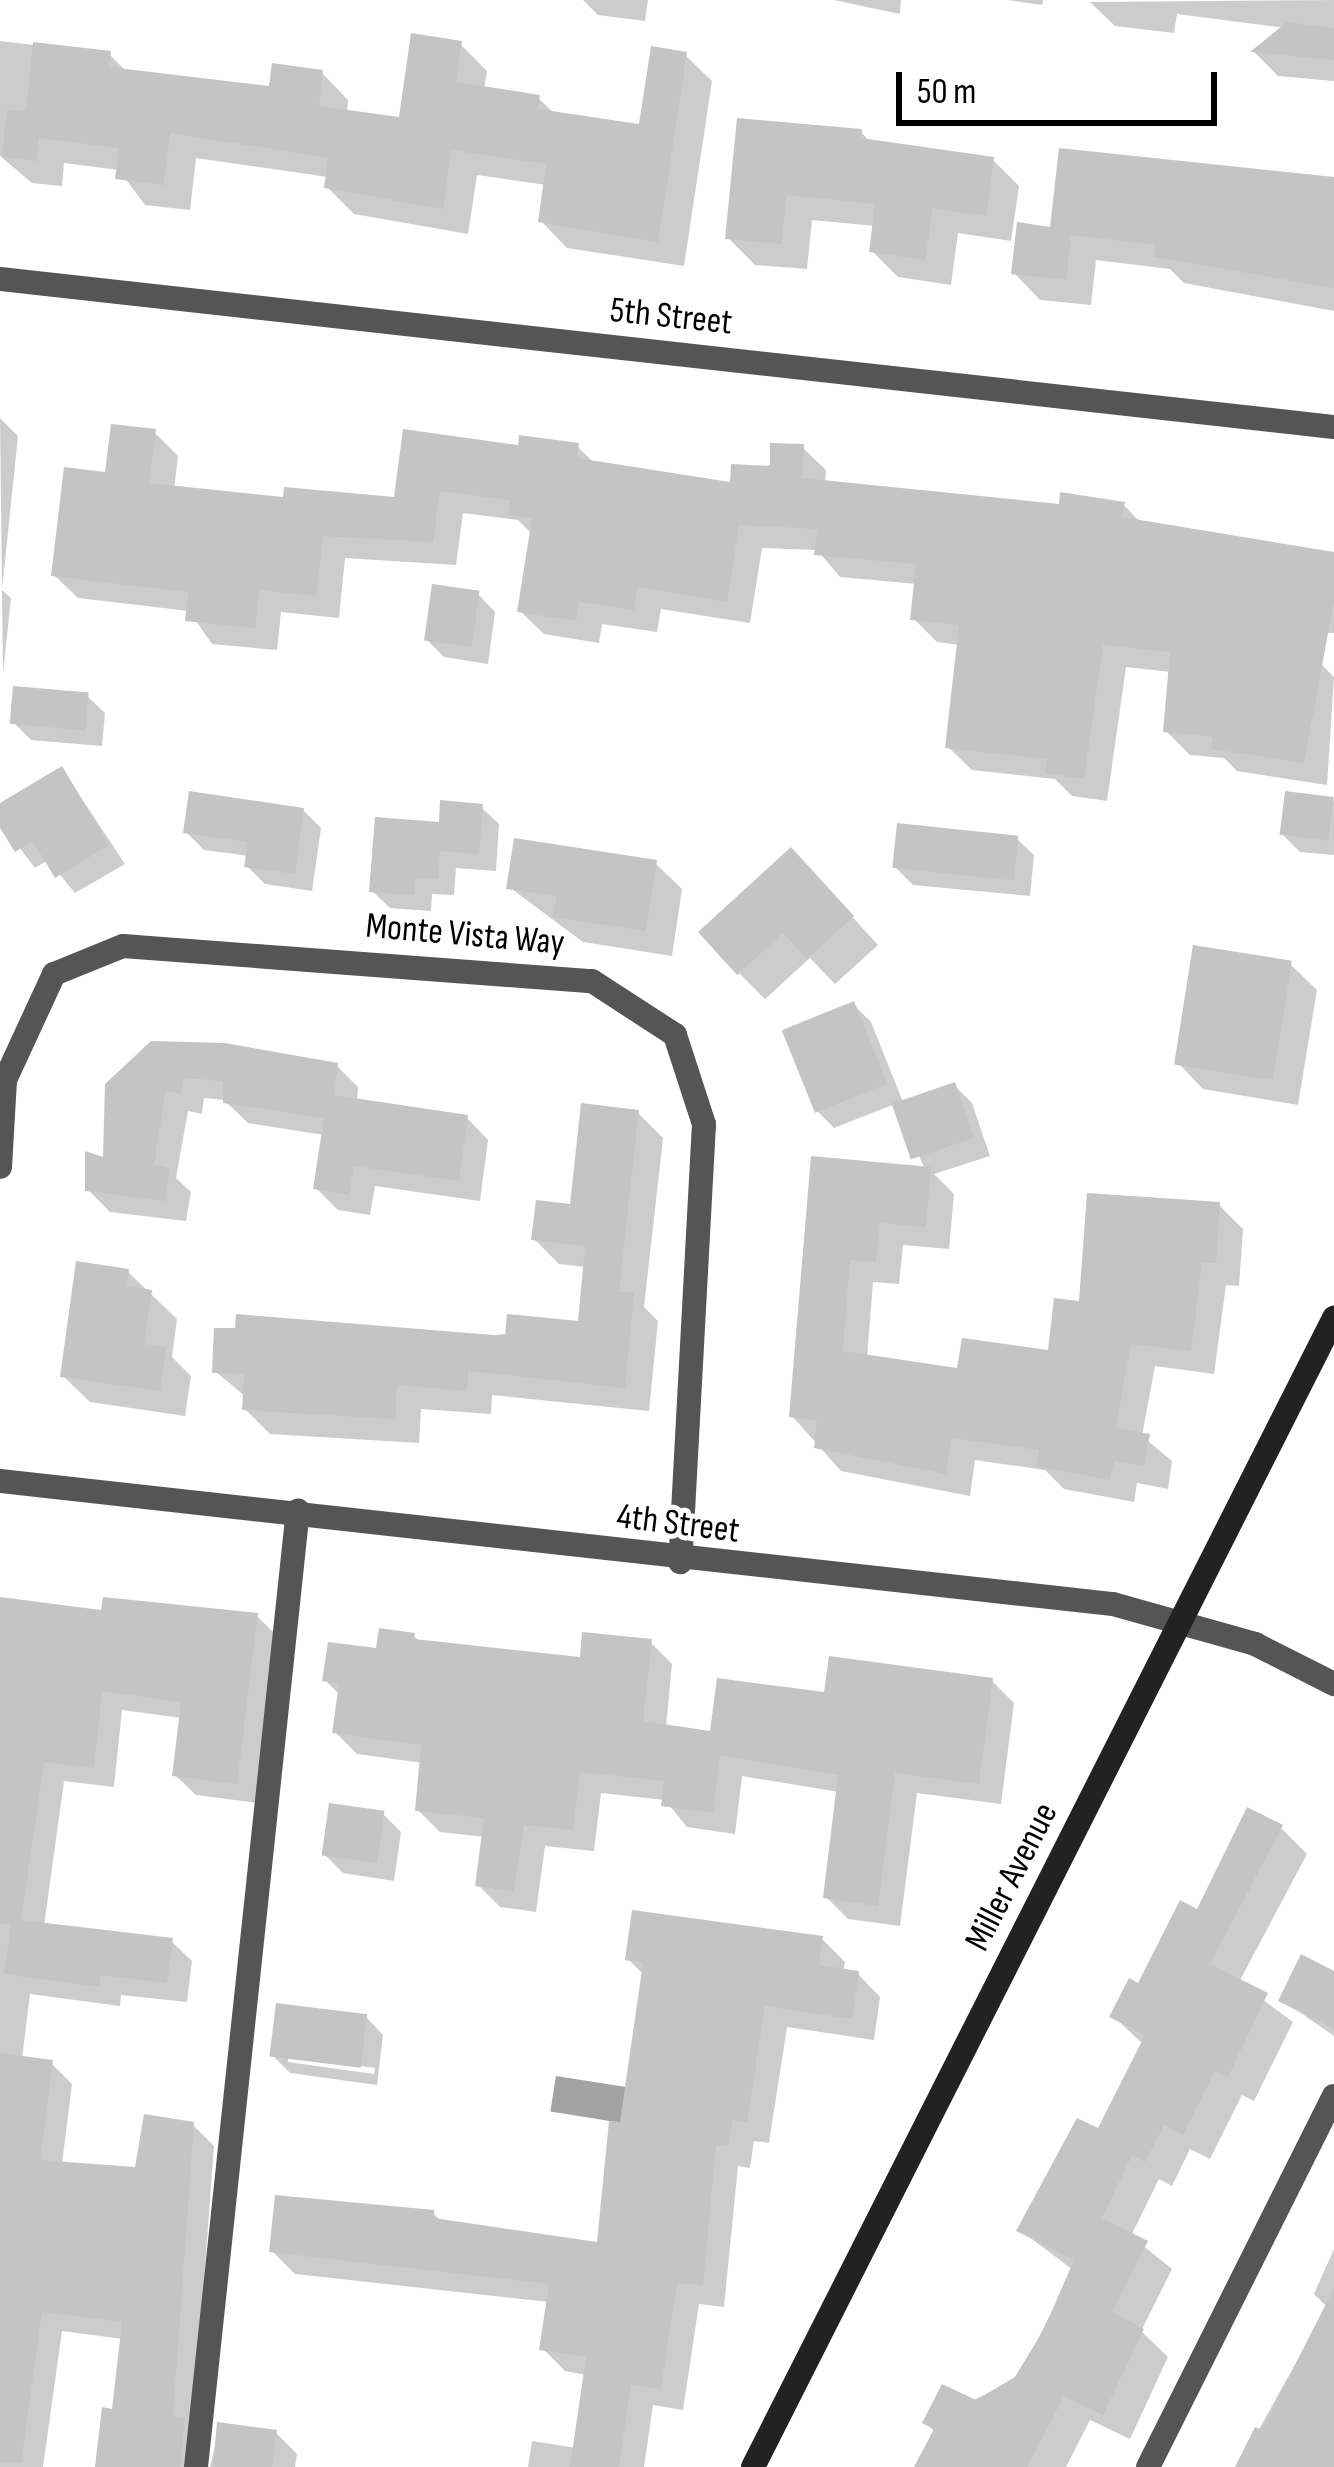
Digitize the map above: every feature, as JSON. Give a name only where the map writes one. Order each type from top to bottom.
[{"type":"street","name":"5th Street","points":[[0,279],[1334,427]]},
{"type":"street","name":"Monte Vista Way","points":[[0,1167],[5,1080],[54,974],[122,946],[592,981],[675,1035],[704,1124],[680,1562]]},
{"type":"street","name":"Miller Avenue","points":[[753,2467],[1334,1318]]},
{"type":"street","name":"4th Street","points":[[0,1481],[298,1510],[680,1562],[1113,1604],[1184,1619],[1334,1684]]},
{"type":"street","points":[[196,2467],[298,1510]]},
{"type":"street","points":[[1148,2467],[1334,2096]]},
{"type":"shaded area","points":[[556,2076],[637,2089],[631,2124],[550,2112]]},
{"type":"building","points":[[1287,22],[1334,28],[1334,60],[1250,52]]},
{"type":"building","points":[[411,33],[462,41],[456,82],[540,95],[538,109],[639,124],[651,46],[687,52],[658,242],[538,222],[546,164],[451,150],[443,209],[324,188],[328,158],[170,133],[164,185],[115,179],[119,148],[39,138],[36,161],[2,157],[7,110],[26,111],[33,42],[111,51],[109,67],[269,86],[272,63],[323,70],[319,106],[399,117]]},
{"type":"building","points":[[737,118],[862,129],[861,138],[994,157],[986,216],[933,208],[925,260],[869,252],[875,204],[786,195],[782,244],[725,239]]},
{"type":"building","points":[[1059,148],[1334,177],[1334,288],[1154,257],[1155,245],[1071,235],[1066,280],[1011,274],[1017,222],[1050,227]]},
{"type":"building","points":[[111,424],[156,429],[149,483],[283,497],[284,487],[394,497],[403,429],[518,445],[519,435],[579,443],[577,458],[730,482],[731,464],[770,466],[770,443],[804,444],[802,478],[1059,504],[1060,492],[1125,502],[1122,517],[1334,552],[1334,601],[1304,763],[1211,749],[1213,737],[1163,732],[1170,652],[1103,645],[1084,779],[1045,773],[1047,759],[945,748],[959,625],[910,620],[916,564],[814,555],[817,529],[739,525],[727,602],[638,587],[634,610],[579,602],[576,621],[517,612],[532,518],[508,515],[510,500],[440,491],[433,542],[323,536],[316,596],[259,590],[255,628],[185,621],[188,592],[51,576],[64,467],[105,472]]},
{"type":"building","points":[[432,584],[480,591],[472,647],[424,640]]},
{"type":"building","points":[[13,686],[89,693],[85,730],[10,724]]},
{"type":"building","points":[[62,766],[109,845],[55,878],[33,841],[15,852],[0,828],[0,803]]},
{"type":"building","points":[[189,791],[304,808],[295,874],[244,867],[248,842],[183,833]]},
{"type":"building","points":[[1285,791],[1334,797],[1328,841],[1280,835]]},
{"type":"building","points":[[440,800],[483,804],[479,854],[440,851],[438,879],[415,878],[414,895],[369,892],[375,817],[439,822]]},
{"type":"building","points":[[897,823],[1018,836],[1014,881],[892,868]]},
{"type":"building","points":[[514,838],[657,860],[646,931],[553,917],[556,896],[506,889]]},
{"type":"building","points":[[791,847],[854,916],[807,959],[783,933],[737,975],[698,932]]},
{"type":"building","points":[[1193,945],[1292,961],[1273,1080],[1174,1065]]},
{"type":"building","points":[[854,1001],[887,1084],[815,1113],[782,1030]]},
{"type":"building","points":[[151,1041],[225,1043],[338,1063],[334,1095],[468,1115],[459,1181],[354,1166],[349,1195],[313,1189],[324,1118],[223,1103],[223,1081],[183,1078],[181,1094],[166,1091],[154,1164],[170,1168],[165,1201],[85,1191],[85,1151],[103,1157],[105,1084]]},
{"type":"building","points":[[955,1082],[974,1138],[911,1160],[892,1104]]},
{"type":"building","points":[[581,1103],[639,1110],[619,1292],[634,1293],[625,1388],[468,1371],[467,1391],[397,1385],[395,1419],[242,1410],[244,1374],[212,1373],[214,1328],[235,1328],[236,1314],[505,1336],[507,1314],[578,1321],[585,1246],[531,1240],[536,1200],[570,1204]]},
{"type":"building","points":[[811,1156],[931,1167],[926,1227],[880,1223],[876,1262],[850,1260],[843,1351],[957,1368],[962,1338],[1048,1350],[1054,1298],[1079,1301],[1087,1193],[1220,1202],[1216,1263],[1202,1263],[1191,1351],[1131,1344],[1116,1428],[1150,1434],[1144,1466],[1114,1461],[1110,1480],[1036,1466],[1039,1450],[952,1438],[946,1474],[814,1448],[817,1421],[789,1417]]},
{"type":"building","points":[[76,1261],[129,1269],[127,1286],[152,1290],[144,1344],[166,1347],[160,1391],[60,1377]]},
{"type":"building","points":[[0,1597],[101,1610],[103,1597],[258,1613],[237,1784],[172,1776],[181,1702],[102,1691],[94,1768],[44,1762],[21,1920],[173,1938],[167,1983],[101,1975],[100,1987],[4,1974],[11,1925],[0,1924]]},
{"type":"building","points":[[379,1628],[415,1633],[414,1639],[580,1657],[582,1632],[652,1639],[643,1721],[710,1731],[717,1678],[824,1692],[829,1656],[993,1678],[979,1784],[895,1773],[878,1906],[823,1898],[838,1775],[720,1755],[713,1813],[661,1806],[664,1781],[580,1772],[573,1830],[524,1825],[514,1891],[475,1886],[484,1818],[415,1811],[421,1745],[332,1733],[339,1684],[322,1681],[328,1642],[376,1648]]},
{"type":"building","points":[[329,1803],[384,1811],[377,1863],[322,1855]]},
{"type":"building","points":[[1247,1807],[1283,1825],[1210,1964],[1268,1993],[1228,2077],[1215,2071],[1183,2135],[1164,2125],[1145,2162],[1132,2155],[1102,2218],[1148,2241],[1112,2312],[1144,2329],[1103,2415],[1064,2396],[1027,2467],[914,2467],[934,2429],[922,2423],[942,2384],[976,2400],[1015,2377],[1044,2329],[1074,2260],[1016,2231],[1077,2118],[1098,2128],[1145,2035],[1109,2017],[1129,1978],[1138,1983],[1180,1900],[1197,1909]]},
{"type":"building","points":[[632,1910],[823,1936],[819,1965],[859,1971],[852,2019],[765,2006],[747,2122],[732,2120],[728,2146],[716,2145],[703,2285],[677,2283],[661,2389],[631,2384],[619,2467],[570,2467],[586,2357],[539,2350],[549,2284],[269,2252],[275,2195],[434,2210],[434,2218],[597,2242],[609,2121],[620,2122],[643,1963],[625,1960]]},
{"type":"building","points":[[1301,1954],[1334,1971],[1334,2029],[1278,2001]]},
{"type":"building","points":[[276,2003],[367,2014],[361,2068],[269,2057]]},
{"type":"building","points":[[0,2053],[53,2060],[40,2160],[135,2167],[144,2114],[194,2122],[173,2416],[185,2418],[180,2467],[95,2467],[102,2407],[112,2409],[122,2322],[42,2312],[21,2463],[0,2462]]},
{"type":"building","points":[[1334,2288],[1334,2467],[1235,2467],[1255,2427],[1262,2430]]},
{"type":"building","points":[[217,2422],[277,2430],[272,2467],[213,2467]]}]
